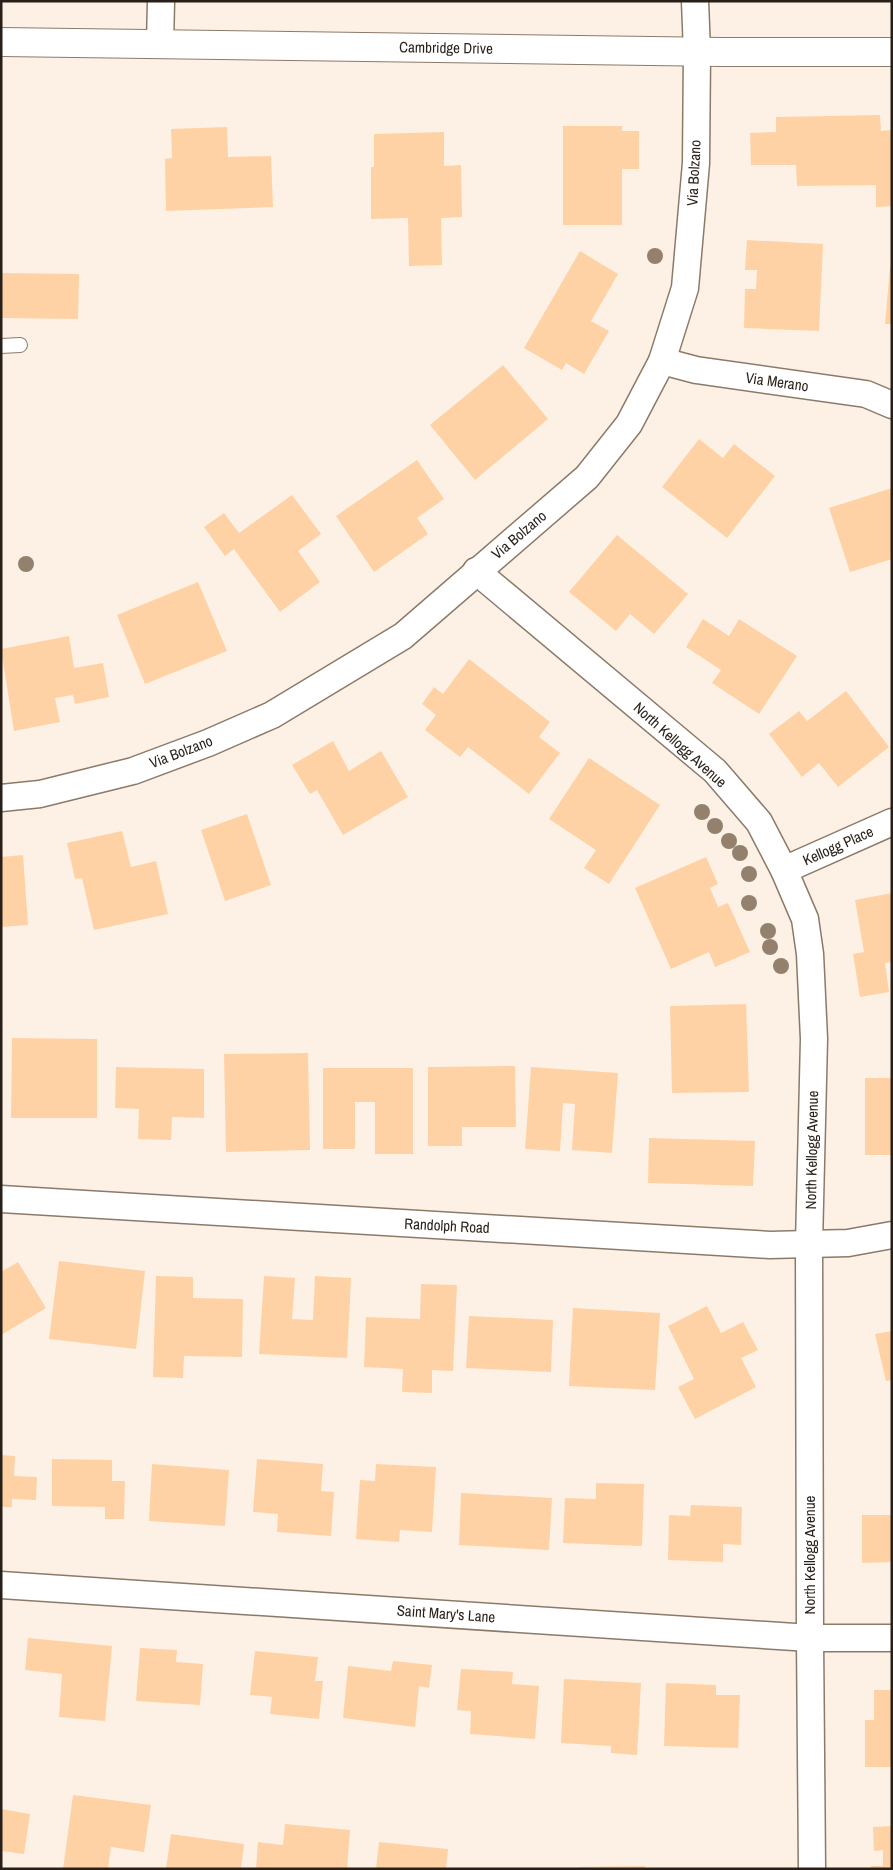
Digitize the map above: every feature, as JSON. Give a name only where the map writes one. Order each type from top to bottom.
[{"type":"street","points":[[160,44],[161,1]]},
{"type":"street","name":"Via Bolzano","points":[[1,798],[40,794],[133,770],[208,743],[272,715],[403,636],[587,477],[629,424],[662,361],[685,288],[696,163],[697,52],[695,1]]},
{"type":"street","name":"Cambridge Drive","points":[[1,42],[697,52],[892,52]]},
{"type":"street","name":"Via Merano","points":[[662,361],[696,370],[866,394],[892,405]]},
{"type":"street","name":"North Kellogg Avenue","points":[[476,571],[715,771],[758,822],[784,870],[804,919],[810,954],[814,1039],[809,1244],[812,1869]]},
{"type":"street","name":"Kellogg Place","points":[[784,870],[892,822]]},
{"type":"street","name":"Randolph Road","points":[[1,1199],[770,1245],[848,1243],[892,1235]]},
{"type":"street","name":"Saint Mary's Lane","points":[[1,1586],[810,1638],[892,1638]]},
{"type":"lane","points":[[1,346],[20,345]]},
{"type":"building","points":[[880,115],[881,131],[892,130],[892,206],[876,207],[876,185],[797,186],[796,165],[751,165],[750,133],[776,132],[776,117]]},
{"type":"building","points":[[563,126],[622,126],[622,131],[639,131],[639,169],[622,169],[622,225],[563,225]]},
{"type":"building","points":[[227,127],[228,157],[271,156],[273,207],[166,211],[165,159],[172,158],[171,129]]},
{"type":"building","points":[[444,132],[444,166],[461,165],[462,217],[441,218],[442,265],[409,266],[408,218],[371,219],[371,167],[374,167],[374,134]]},
{"type":"building","points":[[747,240],[823,244],[819,331],[744,328],[745,289],[756,289],[757,270],[745,270]]},
{"type":"building","points":[[580,251],[618,274],[591,321],[609,331],[584,374],[566,363],[562,370],[524,348]]},
{"type":"building","points":[[890,267],[892,267],[892,324],[885,324]]},
{"type":"building","points":[[1,273],[79,274],[78,319],[1,318]]},
{"type":"building","points":[[503,365],[548,419],[475,480],[430,425]]},
{"type":"building","points":[[699,439],[723,458],[734,444],[775,476],[727,538],[662,487]]},
{"type":"building","points":[[417,460],[444,499],[417,518],[428,534],[374,572],[336,516]]},
{"type":"building","points":[[892,488],[892,559],[850,572],[829,508]]},
{"type":"building","points":[[292,495],[321,534],[298,551],[320,582],[280,612],[234,549],[225,556],[204,527],[224,513],[239,533]]},
{"type":"building","points":[[617,535],[688,594],[654,634],[630,614],[616,631],[569,592]]},
{"type":"building","points":[[198,582],[227,651],[145,684],[117,615]]},
{"type":"building","points":[[703,619],[729,636],[739,619],[797,656],[759,714],[712,683],[721,670],[686,647]]},
{"type":"building","points":[[69,636],[74,668],[103,663],[109,697],[75,704],[73,695],[55,698],[60,722],[14,731],[1,649]]},
{"type":"building","points":[[469,659],[550,722],[539,737],[560,753],[529,794],[468,747],[460,757],[425,730],[436,715],[422,704],[434,687],[443,694]]},
{"type":"building","points":[[846,691],[889,747],[838,787],[819,763],[802,777],[769,734],[799,711],[807,721]]},
{"type":"building","points":[[333,741],[349,771],[381,751],[408,797],[343,835],[317,790],[310,794],[292,765]]},
{"type":"building","points":[[589,758],[660,805],[609,884],[584,868],[596,850],[549,819]]},
{"type":"building","points":[[247,814],[271,885],[225,901],[201,830]]},
{"type":"building","points":[[122,831],[131,867],[156,861],[168,914],[94,930],[82,878],[75,879],[67,843]]},
{"type":"building","points":[[23,855],[28,925],[1,927],[1,857]]},
{"type":"building","points":[[706,857],[718,884],[710,888],[718,907],[728,903],[750,952],[715,967],[709,952],[671,969],[635,888]]},
{"type":"building","points":[[892,893],[892,962],[885,963],[889,992],[860,997],[853,954],[864,952],[855,900]]},
{"type":"building","points":[[746,1004],[749,1092],[672,1093],[670,1006]]},
{"type":"building","points":[[12,1038],[97,1039],[97,1118],[11,1118]]},
{"type":"building","points":[[308,1053],[310,1150],[226,1152],[224,1054]]},
{"type":"building","points":[[515,1066],[516,1127],[462,1127],[462,1146],[428,1146],[428,1067]]},
{"type":"building","points":[[116,1067],[204,1069],[204,1118],[172,1117],[171,1140],[138,1139],[139,1109],[115,1108]]},
{"type":"building","points":[[531,1067],[618,1073],[612,1153],[572,1150],[575,1104],[563,1103],[560,1151],[525,1149]]},
{"type":"building","points":[[323,1068],[413,1068],[413,1154],[375,1154],[375,1102],[355,1102],[355,1149],[323,1149]]},
{"type":"building","points":[[865,1078],[892,1078],[892,1155],[865,1155]]},
{"type":"building","points":[[649,1138],[755,1141],[753,1186],[648,1183]]},
{"type":"building","points":[[59,1261],[145,1271],[136,1349],[49,1339]]},
{"type":"building","points":[[18,1262],[46,1308],[1,1335],[1,1272]]},
{"type":"building","points":[[156,1276],[193,1277],[193,1298],[243,1299],[242,1357],[184,1356],[183,1378],[153,1377]]},
{"type":"building","points":[[264,1276],[295,1278],[292,1319],[313,1320],[315,1276],[351,1278],[347,1358],[259,1354]]},
{"type":"building","points":[[421,1284],[457,1285],[453,1371],[432,1370],[432,1393],[402,1392],[403,1369],[364,1367],[366,1317],[420,1319]]},
{"type":"building","points":[[707,1306],[721,1333],[743,1322],[758,1350],[741,1358],[756,1387],[695,1419],[678,1387],[694,1379],[668,1326]]},
{"type":"building","points":[[573,1308],[660,1313],[655,1390],[569,1386]]},
{"type":"building","points":[[469,1316],[553,1320],[551,1372],[466,1368]]},
{"type":"building","points":[[892,1331],[892,1380],[886,1381],[875,1334]]},
{"type":"building","points":[[1,1455],[15,1456],[14,1476],[37,1477],[36,1500],[12,1499],[12,1507],[1,1507]]},
{"type":"building","points":[[52,1459],[112,1460],[112,1481],[125,1481],[124,1519],[105,1519],[105,1507],[52,1506]]},
{"type":"building","points":[[257,1459],[323,1464],[321,1491],[334,1492],[331,1536],[277,1532],[278,1514],[253,1512]]},
{"type":"building","points":[[152,1464],[229,1470],[225,1526],[149,1521]]},
{"type":"building","points":[[376,1464],[436,1467],[432,1532],[400,1530],[399,1542],[356,1539],[360,1480],[375,1481]]},
{"type":"building","points":[[596,1483],[644,1484],[642,1546],[563,1543],[565,1498],[596,1499]]},
{"type":"building","points":[[461,1493],[552,1498],[549,1550],[459,1545]]},
{"type":"building","points":[[691,1505],[742,1507],[741,1545],[723,1544],[723,1562],[668,1560],[669,1515],[690,1516]]},
{"type":"building","points":[[862,1515],[892,1515],[892,1562],[862,1563]]},
{"type":"building","points":[[28,1638],[112,1646],[105,1721],[59,1717],[62,1674],[25,1670]]},
{"type":"building","points":[[140,1648],[177,1650],[176,1662],[203,1664],[200,1705],[136,1701]]},
{"type":"building","points":[[255,1651],[318,1657],[315,1681],[323,1681],[319,1719],[270,1714],[272,1697],[250,1695]]},
{"type":"building","points":[[393,1661],[432,1665],[429,1688],[419,1686],[415,1727],[343,1718],[348,1666],[391,1671]]},
{"type":"building","points":[[461,1669],[513,1672],[512,1684],[539,1686],[535,1739],[470,1734],[471,1711],[457,1710]]},
{"type":"building","points":[[564,1679],[641,1683],[637,1755],[611,1753],[611,1746],[561,1743]]},
{"type":"building","points":[[666,1683],[716,1685],[716,1695],[740,1695],[738,1748],[664,1746]]},
{"type":"building","points":[[874,1690],[892,1690],[892,1767],[865,1767],[865,1720],[874,1720]]},
{"type":"building","points":[[73,1795],[151,1805],[144,1852],[111,1847],[108,1869],[63,1869]]},
{"type":"building","points":[[1,1809],[30,1814],[24,1854],[1,1851]]},
{"type":"building","points":[[285,1824],[350,1830],[347,1869],[256,1869],[258,1842],[283,1845]]},
{"type":"building","points":[[892,1826],[892,1869],[871,1869],[871,1866],[883,1866],[883,1850],[874,1851],[873,1827]]},
{"type":"building","points":[[171,1834],[244,1844],[241,1869],[166,1869]]},
{"type":"building","points":[[379,1842],[448,1849],[446,1869],[376,1869]]},
{"type":"building","points":[[645,1866],[645,1869],[579,1869],[579,1867]]}]
